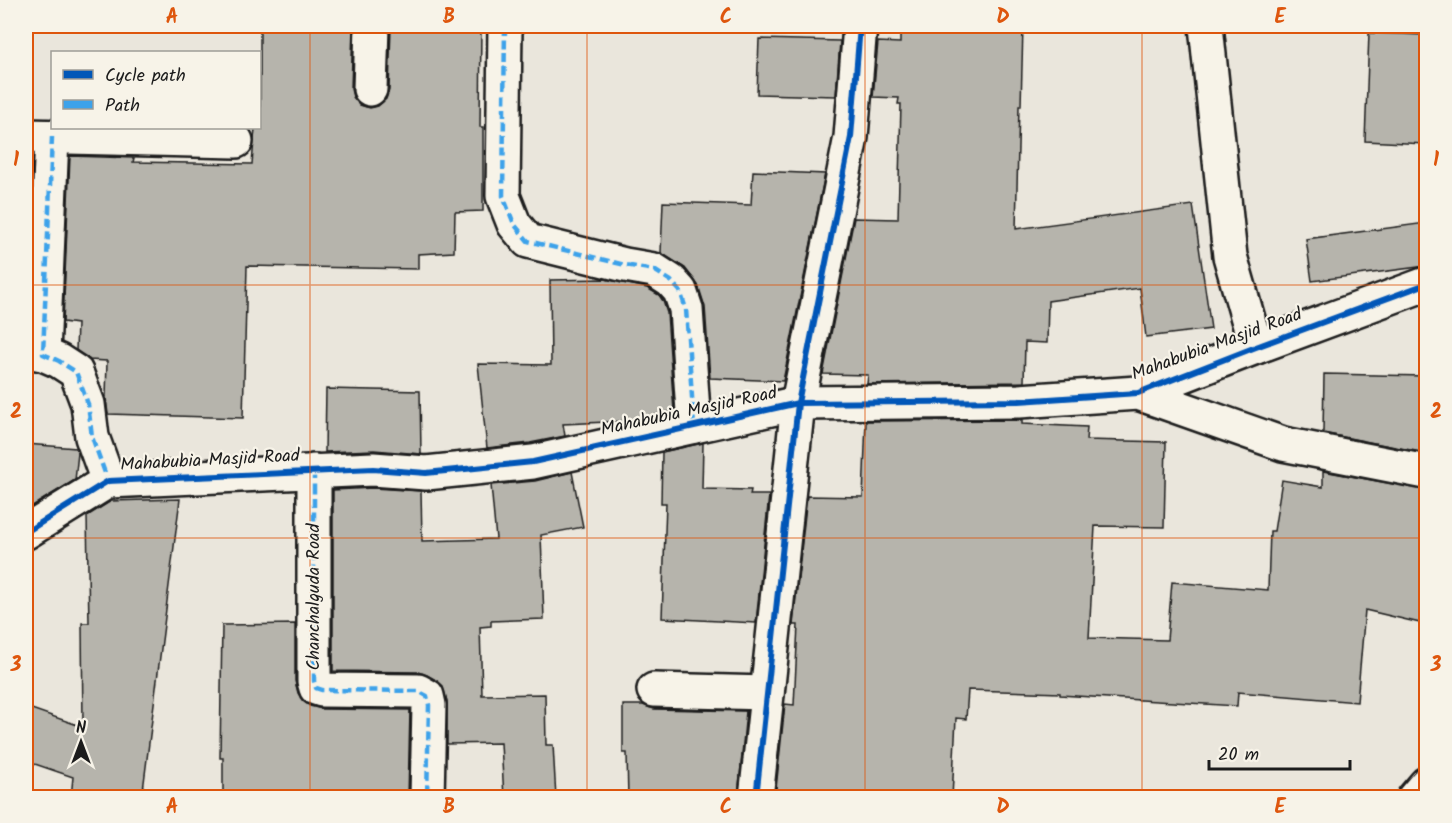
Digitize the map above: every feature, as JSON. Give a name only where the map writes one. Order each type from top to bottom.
[{"type":"street","points":[[370,89],[372,26]]},
{"type":"street","points":[[505,26],[503,196],[514,224],[528,241],[654,270],[671,281],[680,291],[686,309],[694,426]]},
{"type":"street","points":[[756,798],[798,403],[851,137],[860,26]]},
{"type":"street","points":[[1206,26],[1230,256],[1256,347]]},
{"type":"street","points":[[108,481],[92,437],[88,404],[76,372],[59,361],[34,353],[39,136],[236,141]]},
{"type":"street","name":"Mahabubia Masjid Road","points":[[26,532],[108,481],[374,469],[426,473],[532,462],[798,403],[1019,401],[1138,393],[1426,284]]},
{"type":"street","points":[[1138,393],[1283,444],[1426,472]]},
{"type":"street","name":"Chanchalguda Road","points":[[314,471],[314,681],[316,688],[322,690],[418,691],[427,696],[429,705],[427,798]]},
{"type":"street","points":[[654,690],[767,693]]},
{"type":"street","points":[[1414,798],[1426,784]]},
{"type":"building","points":[[260,26],[353,26],[351,89],[353,97],[360,105],[370,108],[378,106],[386,99],[389,90],[391,26],[481,26],[480,127],[483,127],[483,211],[455,212],[454,252],[418,254],[418,269],[247,266],[243,418],[108,414],[107,361],[89,360],[76,350],[77,324],[63,322],[70,156],[134,158],[133,162],[252,164],[255,129],[261,129]]},
{"type":"building","points":[[900,26],[1023,26],[1016,229],[1193,205],[1211,329],[1146,337],[1140,288],[1048,301],[1047,343],[1025,342],[1024,382],[867,384],[868,375],[823,374],[854,218],[898,219],[901,104],[898,104],[899,98],[873,97],[878,42],[900,43]]},
{"type":"building","points":[[1369,33],[1426,35],[1426,144],[1365,141]]},
{"type":"building","points":[[759,39],[840,41],[836,96],[757,94]]},
{"type":"building","points":[[26,155],[32,155],[26,318]]},
{"type":"building","points":[[753,171],[825,174],[783,381],[710,378],[705,307],[698,285],[685,268],[661,253],[663,202],[751,205]]},
{"type":"building","points":[[1426,223],[1426,266],[1312,281],[1306,239]]},
{"type":"building","points":[[605,279],[647,288],[659,295],[663,301],[667,313],[674,411],[629,421],[563,424],[565,436],[487,448],[478,364],[551,365],[550,280]]},
{"type":"building","points":[[1324,374],[1426,376],[1426,453],[1323,433]]},
{"type":"building","points":[[326,389],[420,391],[421,454],[374,450],[325,452]]},
{"type":"building","points":[[1022,420],[1022,424],[1087,427],[1086,440],[1166,442],[1164,527],[1095,526],[1089,638],[1167,640],[1172,582],[1268,590],[1270,531],[1274,531],[1282,480],[1323,487],[1323,471],[1426,490],[1426,584],[1420,623],[1365,610],[1357,702],[1238,692],[1237,706],[1060,695],[1060,693],[968,690],[966,719],[956,718],[952,798],[775,798],[785,704],[794,705],[798,625],[793,625],[807,496],[863,497],[866,421]]},
{"type":"building","points":[[703,443],[702,489],[751,490],[750,495],[769,495],[756,623],[662,618],[666,503],[661,503],[662,452]]},
{"type":"building","points":[[26,444],[76,448],[78,453],[75,480],[26,510]]},
{"type":"building","points":[[572,472],[583,527],[541,535],[544,619],[491,621],[491,626],[480,627],[482,695],[545,694],[546,745],[553,745],[556,798],[504,798],[501,743],[447,744],[447,701],[442,685],[436,680],[418,672],[333,671],[333,490],[373,488],[421,491],[422,541],[496,539],[491,485],[535,481]]},
{"type":"building","points":[[180,499],[142,798],[71,798],[73,777],[26,761],[26,707],[83,727],[82,623],[89,623],[87,516],[111,501]]},
{"type":"building","points":[[295,624],[295,681],[303,701],[310,706],[322,709],[410,710],[408,798],[223,798],[223,758],[220,758],[222,625]]},
{"type":"building","points":[[623,705],[643,705],[654,709],[746,711],[738,798],[628,798],[627,753],[623,753]]},
{"type":"marked path","points":[[505,26],[503,196],[514,224],[528,241],[654,270],[671,281],[680,291],[686,309],[694,426]]},
{"type":"marked path","points":[[52,137],[43,354],[76,372],[88,404],[92,437],[108,481]]},
{"type":"marked path","points":[[314,471],[314,681],[316,688],[322,690],[418,691],[427,696],[429,705],[427,798]]},
{"type":"marked path","points":[[1414,798],[1426,784]]},
{"type":"cycle path","points":[[756,798],[798,403],[851,137],[860,26]]},
{"type":"cycle path","points":[[26,532],[108,481],[373,469],[426,473],[533,462],[798,403],[1019,401],[1138,393],[1426,284]]}]
